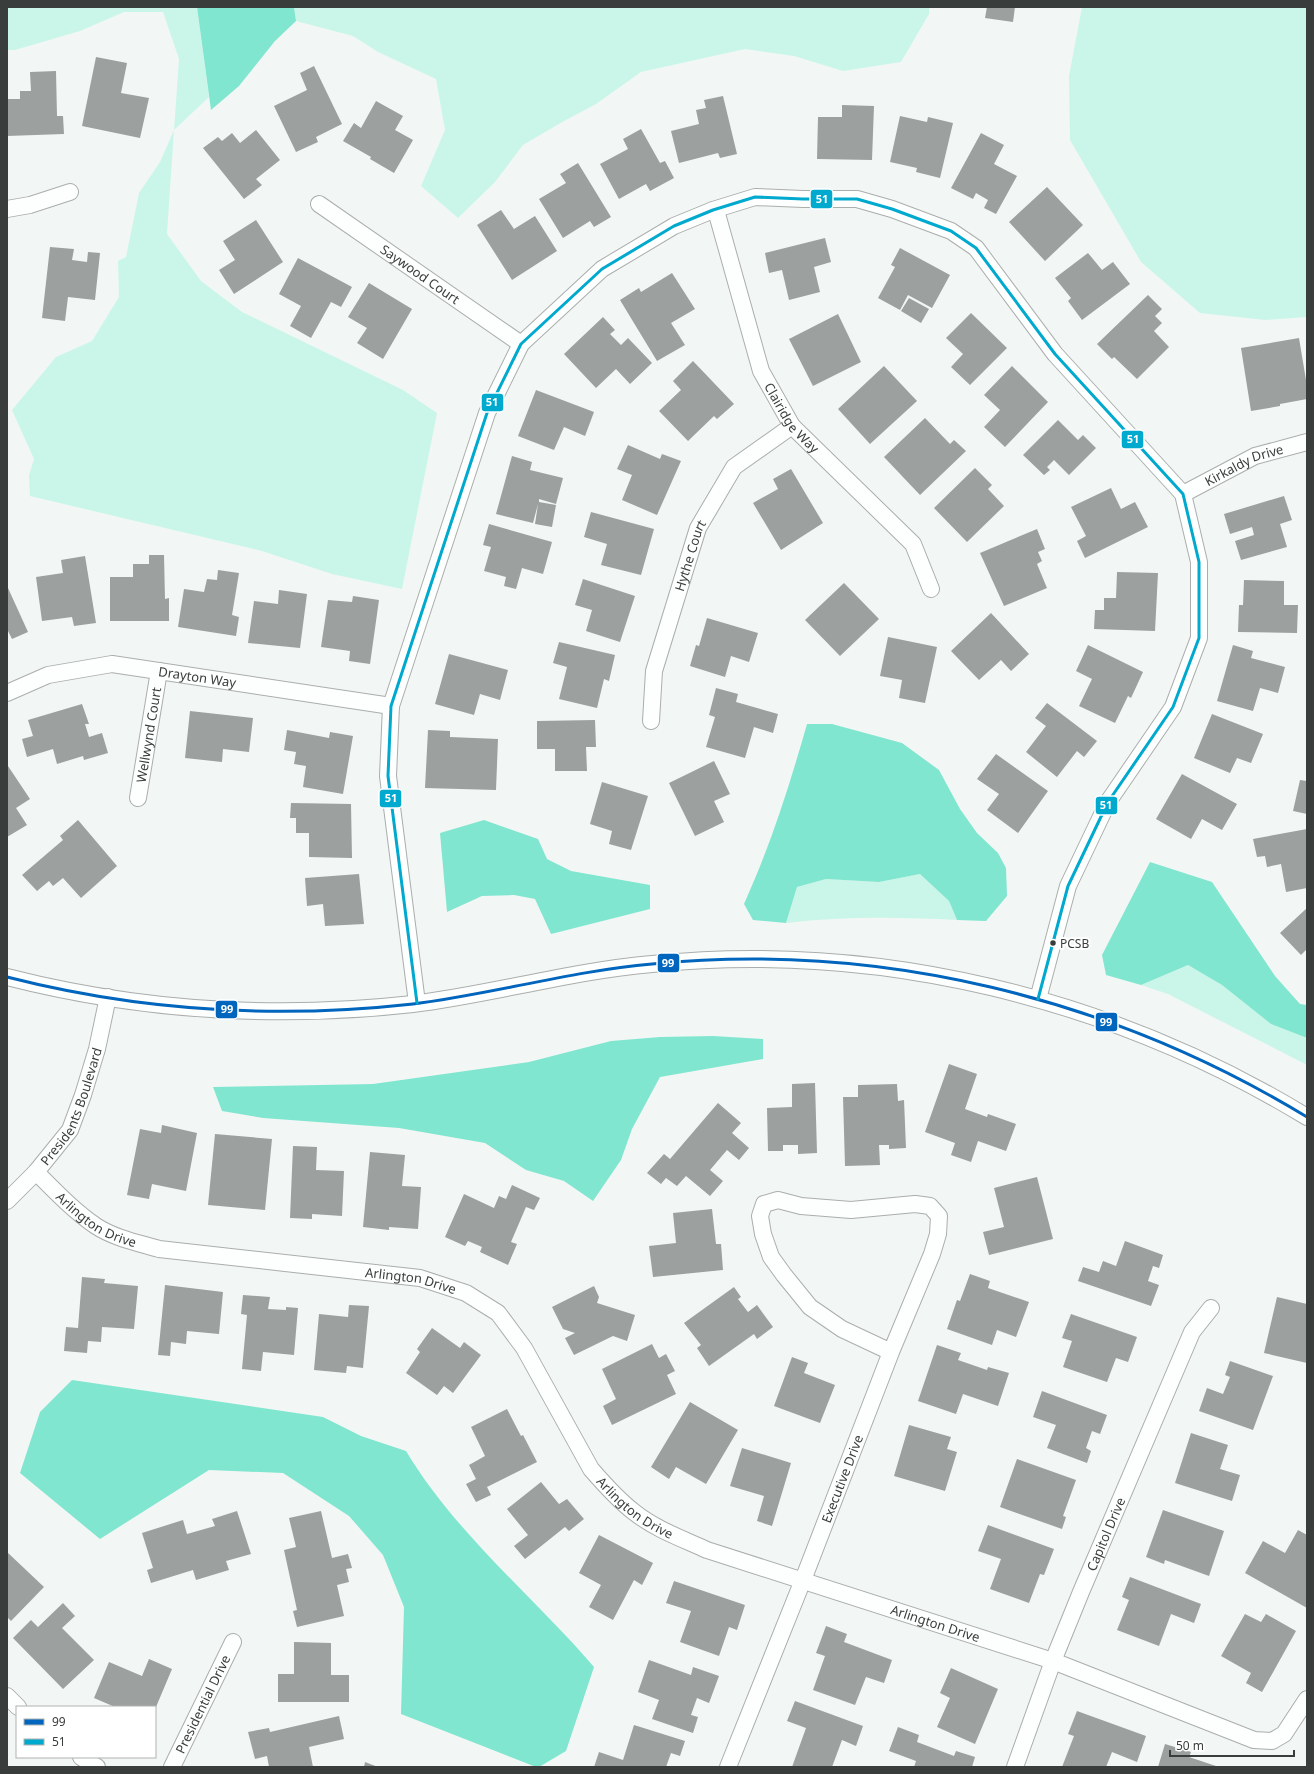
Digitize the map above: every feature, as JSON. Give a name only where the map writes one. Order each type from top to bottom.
[{"type":"street","points":[[7,209],[30,205],[70,192]]},
{"type":"street","points":[[417,1003],[388,776],[391,706],[487,413],[521,344],[602,269],[674,226],[713,210],[755,197],[857,199],[892,209],[951,232],[976,248],[1055,354],[1183,494],[1199,562],[1199,638],[1173,707],[1108,802],[1068,886],[1038,999]]},
{"type":"street","name":"Saywood Court","points":[[320,204],[521,344]]},
{"type":"street","name":"Clairidge Way","points":[[713,210],[717,214],[761,371],[792,426],[913,544],[932,589]]},
{"type":"street","name":"Hythe Court","points":[[651,721],[654,671],[698,528],[734,467],[792,426]]},
{"type":"street","name":"Kirkaldy Drive","points":[[1183,494],[1255,456],[1307,442]]},
{"type":"street","name":"Drayton Way","points":[[7,693],[48,675],[112,664],[391,706]]},
{"type":"street","name":"Wellwynd Court","points":[[138,798],[159,671]]},
{"type":"street","points":[[7,977],[72,992],[176,1006],[231,1011],[282,1012],[356,1009],[417,1003],[604,970],[650,964],[729,959],[824,961],[872,966],[966,981],[1038,999],[1106,1020],[1153,1038],[1217,1066],[1307,1116]]},
{"type":"street","name":"Presidents Boulevard","points":[[7,1201],[36,1172],[70,1130],[83,1095],[97,1049],[108,997]]},
{"type":"street","name":"Arlington Drive","points":[[36,1172],[67,1202],[97,1226],[120,1237],[159,1249],[420,1278],[466,1293],[498,1313],[530,1358],[591,1469],[627,1507],[666,1531],[707,1550],[1053,1661],[1254,1740],[1272,1741],[1284,1734],[1307,1699]]},
{"type":"street","name":"Executive Drive","points":[[728,1767],[803,1580],[891,1352],[932,1254],[938,1234],[939,1216],[930,1206],[915,1204],[851,1210],[801,1206],[778,1200],[764,1204],[760,1216],[763,1234],[771,1257],[784,1276],[810,1307],[842,1329],[891,1352]]},
{"type":"street","name":"Capitol Drive","points":[[1015,1767],[1053,1661],[1192,1332],[1211,1308]]},
{"type":"street","name":"Presidential Drive","points":[[172,1767],[233,1642]]},
{"type":"street","points":[[7,1696],[17,1706]]},
{"type":"street","points":[[83,1758],[97,1767]]},
{"type":"shaded area","points":[[7,7],[197,7],[209,97],[174,130],[179,59],[163,12],[124,12],[80,31],[15,50],[7,50]]},
{"type":"shaded area","points":[[197,7],[294,7],[296,21],[275,41],[239,86],[211,110]]},
{"type":"shaded area","points":[[294,7],[929,7],[929,14],[901,62],[843,71],[794,56],[745,49],[641,72],[596,104],[523,145],[495,182],[458,218],[421,186],[445,130],[436,79],[378,52],[353,36],[296,21]]},
{"type":"shaded area","points":[[1082,7],[1307,7],[1307,317],[1265,320],[1200,313],[1141,262],[1070,140],[1069,76]]},
{"type":"shaded area","points":[[174,130],[167,234],[201,281],[242,312],[403,390],[437,413],[402,589],[332,574],[262,551],[30,496],[29,475],[34,459],[12,410],[56,357],[92,341],[119,297],[118,261],[126,257],[139,193],[160,162]]},
{"type":"shaded area","points":[[807,724],[832,724],[902,743],[939,770],[960,809],[977,833],[998,853],[1006,868],[1007,896],[986,921],[957,920],[949,901],[920,874],[879,882],[826,879],[797,887],[786,923],[753,920],[744,904],[754,882],[779,815]]},
{"type":"shaded area","points":[[484,820],[538,839],[547,859],[571,871],[650,885],[650,909],[551,934],[535,899],[514,895],[482,896],[447,912],[440,833]]},
{"type":"shaded area","points":[[1150,862],[1212,882],[1275,976],[1300,1004],[1307,1005],[1307,1038],[1271,1024],[1222,985],[1188,965],[1141,985],[1106,975],[1102,955]]},
{"type":"shaded area","points":[[920,874],[949,901],[957,920],[872,918],[829,919],[786,923],[797,887],[826,879],[879,882]]},
{"type":"shaded area","points":[[1188,965],[1222,985],[1271,1024],[1307,1038],[1307,1065],[1168,994],[1141,985]]},
{"type":"shaded area","points":[[713,1036],[763,1039],[763,1059],[660,1077],[632,1129],[621,1160],[593,1201],[564,1181],[526,1170],[485,1143],[399,1128],[263,1118],[222,1111],[213,1087],[373,1084],[529,1062],[611,1041],[660,1037]]},
{"type":"shaded area","points":[[72,1380],[323,1417],[361,1436],[406,1451],[426,1481],[471,1537],[594,1667],[566,1751],[539,1767],[536,1767],[401,1714],[404,1607],[383,1555],[349,1516],[283,1473],[209,1470],[100,1539],[20,1473],[40,1412]]},
{"type":"building","points":[[987,7],[1015,7],[1013,22],[985,18]]},
{"type":"building","points":[[96,57],[127,63],[121,93],[149,98],[140,138],[82,126]]},
{"type":"building","points":[[314,66],[342,124],[316,137],[318,142],[296,152],[274,106],[307,90],[300,73]]},
{"type":"building","points":[[56,71],[57,116],[63,116],[64,134],[7,136],[7,99],[20,99],[20,91],[31,91],[30,72]]},
{"type":"building","points":[[723,96],[737,154],[720,158],[718,153],[679,163],[671,131],[699,124],[696,110],[706,108],[704,100]]},
{"type":"building","points":[[376,101],[403,116],[395,130],[413,140],[394,173],[370,159],[371,157],[343,141],[354,123],[361,128]]},
{"type":"building","points":[[842,105],[874,106],[872,160],[817,159],[818,117],[842,117]]},
{"type":"building","points":[[900,116],[927,122],[928,117],[953,123],[940,178],[916,172],[917,168],[890,162]]},
{"type":"building","points":[[641,129],[660,163],[665,161],[674,178],[650,191],[646,184],[619,199],[600,164],[628,149],[623,139]]},
{"type":"building","points":[[256,130],[280,160],[256,179],[262,185],[244,199],[203,148],[218,137],[222,141],[232,133],[240,143]]},
{"type":"building","points":[[981,133],[1004,145],[994,164],[1017,176],[996,214],[984,208],[988,200],[976,193],[973,199],[951,188]]},
{"type":"building","points":[[578,163],[611,217],[594,227],[590,221],[563,238],[539,199],[566,183],[560,174]]},
{"type":"building","points":[[1047,187],[1083,225],[1045,261],[1009,222]]},
{"type":"building","points":[[501,210],[514,229],[535,216],[557,251],[512,280],[477,225]]},
{"type":"building","points":[[256,220],[283,262],[234,294],[219,270],[235,260],[223,241]]},
{"type":"building","points":[[825,238],[831,262],[814,267],[820,292],[789,300],[782,270],[769,273],[765,253]]},
{"type":"building","points":[[50,247],[74,249],[72,260],[87,262],[88,252],[100,253],[95,300],[68,297],[65,321],[42,318]]},
{"type":"building","points":[[900,248],[950,275],[932,308],[908,295],[900,310],[878,298],[895,267],[891,265]]},
{"type":"building","points":[[1088,253],[1102,270],[1113,262],[1130,284],[1082,320],[1068,301],[1071,298],[1055,278]]},
{"type":"building","points":[[298,258],[352,287],[341,307],[331,302],[311,338],[290,326],[301,306],[279,294]]},
{"type":"building","points":[[672,273],[695,309],[671,323],[685,345],[657,361],[620,300],[639,288],[641,292]]},
{"type":"building","points":[[369,283],[412,309],[383,359],[357,343],[367,328],[348,317]]},
{"type":"building","points":[[1148,295],[1162,309],[1155,316],[1162,323],[1154,331],[1169,347],[1137,379],[1114,357],[1112,359],[1097,344]]},
{"type":"building","points":[[909,298],[929,309],[921,323],[901,311]]},
{"type":"building","points":[[971,313],[1007,348],[970,385],[951,367],[963,354],[946,338]]},
{"type":"building","points":[[838,314],[861,362],[813,386],[789,339]]},
{"type":"building","points":[[603,317],[615,330],[610,334],[621,345],[628,338],[652,363],[630,384],[616,369],[596,388],[564,354]]},
{"type":"building","points":[[1299,338],[1307,386],[1307,399],[1251,411],[1241,348]]},
{"type":"building","points":[[693,361],[734,404],[717,419],[714,416],[688,441],[659,411],[681,390],[673,381]]},
{"type":"building","points":[[884,366],[917,401],[870,444],[838,409]]},
{"type":"building","points":[[1012,366],[1048,402],[1005,447],[984,427],[1000,410],[984,395]]},
{"type":"building","points":[[536,390],[594,412],[585,436],[564,427],[554,450],[518,436]]},
{"type":"building","points":[[925,418],[950,444],[954,440],[966,451],[920,495],[884,457]]},
{"type":"building","points":[[1058,420],[1078,440],[1083,435],[1096,448],[1069,475],[1054,460],[1047,467],[1050,470],[1044,475],[1023,455]]},
{"type":"building","points":[[628,445],[660,459],[662,454],[681,461],[657,515],[622,500],[632,475],[617,469]]},
{"type":"building","points":[[512,456],[532,462],[530,470],[563,478],[556,504],[539,499],[539,502],[556,505],[552,527],[535,524],[538,504],[533,523],[496,514]]},
{"type":"building","points":[[975,468],[992,485],[988,489],[1004,506],[967,542],[934,508]]},
{"type":"building","points":[[791,469],[823,523],[781,550],[753,503],[778,489],[773,479]]},
{"type":"building","points":[[1111,488],[1121,509],[1135,502],[1148,527],[1085,558],[1077,541],[1086,536],[1071,507]]},
{"type":"building","points":[[1284,496],[1292,520],[1280,524],[1287,547],[1241,560],[1235,541],[1254,535],[1252,527],[1230,534],[1224,514]]},
{"type":"building","points":[[591,512],[654,529],[641,575],[601,565],[607,544],[584,537]]},
{"type":"building","points":[[489,524],[552,542],[543,574],[522,568],[516,589],[504,586],[506,577],[484,571],[491,547],[483,545]]},
{"type":"building","points":[[1037,529],[1045,549],[1038,552],[1042,561],[1037,564],[1047,588],[1004,606],[980,553]]},
{"type":"building","points":[[149,555],[164,555],[165,599],[169,598],[169,621],[110,621],[110,577],[133,577],[133,564],[149,564]]},
{"type":"building","points":[[85,556],[96,623],[74,626],[72,617],[42,621],[36,577],[63,573],[61,560]]},
{"type":"building","points":[[218,570],[239,573],[232,615],[239,617],[236,636],[178,627],[184,589],[204,592],[207,579],[217,580]]},
{"type":"building","points":[[1117,572],[1158,573],[1155,631],[1094,629],[1095,610],[1104,610],[1104,598],[1116,598]]},
{"type":"building","points":[[583,579],[635,596],[620,642],[586,631],[592,610],[575,605]]},
{"type":"building","points":[[1244,580],[1284,581],[1284,605],[1298,605],[1297,633],[1238,632],[1239,605],[1243,605]]},
{"type":"building","points":[[844,583],[879,619],[840,656],[805,620]]},
{"type":"building","points":[[7,588],[28,632],[12,639],[7,629]]},
{"type":"building","points":[[279,590],[307,594],[300,648],[248,643],[254,601],[278,604]]},
{"type":"building","points":[[353,596],[379,600],[370,664],[349,661],[350,651],[321,647],[328,600],[352,602]]},
{"type":"building","points":[[991,613],[1029,654],[1011,671],[1001,660],[979,680],[951,651]]},
{"type":"building","points":[[707,618],[758,633],[749,662],[731,656],[725,677],[690,666],[696,645],[699,646]]},
{"type":"building","points":[[888,637],[937,647],[925,703],[899,698],[902,680],[880,676]]},
{"type":"building","points":[[559,642],[615,655],[609,681],[604,679],[597,708],[559,699],[567,667],[553,663]]},
{"type":"building","points":[[1088,645],[1143,672],[1131,698],[1128,696],[1115,723],[1079,706],[1092,679],[1076,671]]},
{"type":"building","points":[[1233,645],[1253,651],[1251,658],[1285,667],[1278,693],[1260,688],[1253,711],[1217,701]]},
{"type":"building","points":[[449,654],[508,670],[500,700],[480,694],[474,715],[435,704]]},
{"type":"building","points":[[716,688],[738,694],[736,702],[778,714],[773,733],[754,727],[745,758],[706,747],[715,717],[709,715]]},
{"type":"building","points":[[1047,703],[1097,741],[1084,757],[1077,751],[1057,777],[1026,752],[1046,726],[1035,718]]},
{"type":"building","points":[[82,704],[89,724],[85,724],[89,737],[102,733],[108,753],[84,760],[83,756],[57,764],[53,749],[27,757],[22,739],[33,736],[28,720]]},
{"type":"building","points":[[190,711],[253,718],[249,752],[223,749],[222,762],[185,758]]},
{"type":"building","points":[[1212,714],[1263,734],[1251,763],[1237,758],[1230,773],[1194,758]]},
{"type":"building","points":[[595,720],[596,747],[586,747],[587,771],[555,771],[555,749],[537,749],[537,721]]},
{"type":"building","points":[[287,730],[329,738],[330,732],[353,736],[343,794],[303,787],[306,766],[294,764],[296,752],[284,750]]},
{"type":"building","points":[[428,730],[450,731],[450,737],[498,739],[496,790],[425,788]]},
{"type":"building","points":[[996,754],[1048,791],[1018,833],[987,810],[999,794],[977,779]]},
{"type":"building","points":[[714,761],[730,794],[714,801],[724,822],[695,836],[669,783]]},
{"type":"building","points":[[7,766],[30,799],[16,808],[27,825],[7,837]]},
{"type":"building","points":[[1182,774],[1237,804],[1222,830],[1202,819],[1191,839],[1156,819]]},
{"type":"building","points":[[1300,780],[1307,781],[1307,814],[1293,811]]},
{"type":"building","points":[[602,782],[648,796],[631,850],[609,844],[612,831],[590,824]]},
{"type":"building","points":[[291,803],[351,804],[352,858],[309,857],[309,833],[296,833],[296,818],[290,818]]},
{"type":"building","points":[[78,820],[117,866],[81,898],[63,878],[53,886],[49,881],[37,891],[22,875],[63,840],[60,836]]},
{"type":"building","points":[[1307,829],[1307,888],[1286,892],[1281,864],[1267,867],[1265,856],[1257,857],[1253,839]]},
{"type":"building","points":[[359,874],[364,924],[325,926],[323,904],[307,906],[305,878]]},
{"type":"building","points":[[1307,908],[1307,949],[1301,955],[1280,933]]},
{"type":"building","points":[[949,1064],[977,1074],[965,1109],[987,1117],[988,1114],[1016,1124],[1006,1151],[978,1141],[971,1162],[951,1155],[955,1143],[925,1132]]},
{"type":"building","points":[[815,1083],[817,1153],[798,1154],[798,1145],[783,1145],[783,1151],[768,1151],[767,1108],[792,1107],[792,1084]]},
{"type":"building","points":[[897,1084],[898,1101],[904,1100],[906,1148],[889,1149],[889,1145],[879,1145],[880,1165],[845,1166],[843,1097],[858,1097],[858,1085]]},
{"type":"building","points":[[718,1103],[741,1123],[732,1133],[749,1148],[739,1160],[727,1150],[710,1170],[723,1181],[710,1196],[686,1176],[677,1186],[666,1178],[661,1184],[647,1173],[664,1154],[670,1159]]},
{"type":"building","points":[[162,1125],[197,1133],[186,1191],[152,1184],[149,1199],[127,1195],[140,1129],[161,1133]]},
{"type":"building","points":[[215,1134],[272,1139],[265,1210],[208,1205]]},
{"type":"building","points":[[293,1146],[317,1147],[316,1170],[344,1171],[342,1216],[312,1214],[312,1219],[290,1218]]},
{"type":"building","points":[[370,1152],[405,1155],[402,1186],[421,1187],[418,1229],[389,1227],[389,1230],[363,1227]]},
{"type":"building","points":[[1037,1177],[1053,1239],[989,1255],[983,1232],[1004,1227],[994,1188]]},
{"type":"building","points":[[512,1185],[540,1198],[534,1210],[526,1207],[511,1242],[517,1244],[508,1265],[480,1252],[482,1247],[468,1241],[465,1246],[445,1237],[464,1194],[494,1208],[499,1196],[506,1199]]},
{"type":"building","points":[[712,1209],[716,1244],[721,1244],[723,1270],[653,1277],[649,1246],[676,1243],[673,1213]]},
{"type":"building","points":[[1125,1241],[1163,1255],[1159,1268],[1153,1266],[1148,1281],[1159,1285],[1151,1306],[1078,1281],[1083,1267],[1099,1272],[1103,1261],[1116,1266]]},
{"type":"building","points":[[970,1274],[990,1281],[988,1288],[1029,1302],[1016,1337],[997,1330],[992,1345],[947,1329],[957,1300],[960,1301]]},
{"type":"building","points":[[82,1277],[105,1279],[104,1283],[138,1286],[134,1329],[102,1327],[101,1342],[88,1341],[87,1353],[64,1351],[66,1327],[78,1328]]},
{"type":"building","points":[[165,1285],[223,1292],[219,1334],[187,1331],[186,1344],[171,1342],[170,1356],[158,1355]]},
{"type":"building","points":[[594,1286],[599,1297],[597,1303],[635,1315],[627,1341],[613,1336],[574,1355],[565,1338],[575,1333],[563,1329],[552,1307]]},
{"type":"building","points":[[734,1287],[741,1297],[738,1299],[748,1312],[757,1305],[773,1327],[757,1339],[754,1334],[709,1366],[697,1348],[701,1345],[684,1323]]},
{"type":"building","points":[[243,1295],[270,1297],[268,1309],[286,1310],[286,1307],[298,1308],[294,1355],[263,1352],[261,1371],[242,1369],[247,1315],[241,1314]]},
{"type":"building","points":[[1277,1297],[1307,1304],[1307,1363],[1264,1353]]},
{"type":"building","points":[[349,1305],[369,1306],[363,1368],[347,1366],[346,1373],[314,1370],[319,1314],[348,1317]]},
{"type":"building","points":[[1071,1314],[1137,1337],[1128,1362],[1116,1358],[1107,1382],[1063,1367],[1072,1341],[1062,1338]]},
{"type":"building","points":[[432,1328],[460,1348],[464,1342],[481,1355],[453,1393],[444,1386],[437,1395],[406,1373],[420,1352],[417,1349]]},
{"type":"building","points":[[652,1344],[659,1358],[666,1354],[675,1371],[667,1375],[676,1394],[612,1425],[603,1406],[616,1399],[602,1369]]},
{"type":"building","points":[[937,1345],[961,1353],[958,1360],[987,1370],[988,1367],[1009,1373],[998,1406],[963,1394],[956,1414],[918,1401]]},
{"type":"building","points":[[792,1357],[808,1363],[804,1373],[835,1385],[820,1423],[774,1406]]},
{"type":"building","points":[[1230,1361],[1273,1376],[1253,1430],[1199,1411],[1207,1388],[1223,1394],[1230,1377],[1225,1375]]},
{"type":"building","points":[[1042,1391],[1107,1415],[1100,1434],[1092,1431],[1086,1448],[1091,1451],[1087,1463],[1047,1448],[1056,1425],[1033,1417]]},
{"type":"building","points":[[690,1402],[738,1430],[706,1484],[676,1467],[669,1479],[651,1467]]},
{"type":"building","points":[[507,1409],[537,1462],[487,1487],[491,1495],[476,1502],[466,1484],[476,1479],[469,1465],[485,1456],[471,1427]]},
{"type":"building","points":[[909,1425],[951,1437],[947,1449],[957,1452],[945,1491],[894,1476]]},
{"type":"building","points":[[1191,1433],[1228,1445],[1220,1469],[1240,1475],[1232,1501],[1175,1483]]},
{"type":"building","points":[[742,1448],[791,1463],[772,1526],[757,1521],[764,1496],[730,1486]]},
{"type":"building","points":[[1017,1459],[1076,1480],[1063,1516],[1066,1517],[1062,1529],[1000,1507]]},
{"type":"building","points":[[541,1482],[559,1504],[567,1499],[584,1519],[569,1531],[565,1527],[525,1559],[514,1546],[528,1535],[507,1509]]},
{"type":"building","points":[[1163,1510],[1224,1531],[1209,1576],[1165,1560],[1164,1564],[1146,1557]]},
{"type":"building","points":[[237,1511],[251,1554],[226,1561],[229,1570],[196,1580],[193,1570],[151,1583],[147,1570],[153,1568],[142,1533],[183,1520],[187,1534],[215,1526],[212,1519]]},
{"type":"building","points":[[321,1511],[332,1558],[348,1554],[352,1568],[346,1569],[349,1582],[337,1585],[344,1616],[297,1627],[293,1611],[297,1610],[284,1550],[296,1547],[289,1518]]},
{"type":"building","points":[[988,1525],[1054,1549],[1044,1575],[1040,1574],[1029,1603],[990,1589],[1001,1559],[978,1551]]},
{"type":"building","points":[[1298,1530],[1307,1535],[1307,1608],[1245,1573],[1263,1541],[1285,1553]]},
{"type":"building","points":[[599,1535],[653,1563],[642,1585],[634,1580],[613,1620],[589,1607],[601,1585],[579,1573]]},
{"type":"building","points":[[7,1552],[44,1587],[11,1621],[7,1617]]},
{"type":"building","points":[[1130,1577],[1201,1604],[1194,1623],[1171,1614],[1159,1646],[1117,1630],[1129,1600],[1122,1597]]},
{"type":"building","points":[[674,1581],[745,1605],[737,1630],[729,1627],[719,1656],[680,1642],[691,1611],[666,1603]]},
{"type":"building","points":[[63,1603],[75,1616],[62,1628],[94,1660],[63,1689],[13,1638],[31,1620],[38,1627]]},
{"type":"building","points":[[1245,1614],[1261,1622],[1266,1614],[1296,1631],[1262,1692],[1246,1683],[1251,1673],[1221,1656]]},
{"type":"building","points":[[826,1626],[847,1634],[844,1642],[892,1660],[884,1683],[866,1677],[855,1705],[813,1690],[825,1656],[816,1653]]},
{"type":"building","points":[[294,1642],[331,1643],[331,1675],[349,1675],[349,1702],[278,1702],[278,1674],[294,1674]]},
{"type":"building","points":[[149,1659],[172,1669],[156,1707],[113,1706],[94,1698],[109,1662],[142,1676]]},
{"type":"building","points":[[649,1660],[691,1675],[693,1667],[719,1676],[709,1703],[697,1698],[691,1715],[698,1717],[693,1733],[652,1719],[659,1700],[638,1692]]},
{"type":"building","points":[[951,1668],[998,1689],[975,1744],[937,1727],[950,1698],[940,1693]]},
{"type":"building","points":[[795,1701],[863,1726],[856,1746],[842,1740],[832,1767],[792,1767],[806,1728],[787,1721]]},
{"type":"building","points":[[1077,1711],[1146,1736],[1137,1762],[1112,1752],[1106,1767],[1062,1767],[1074,1736],[1068,1734]]},
{"type":"building","points":[[339,1716],[344,1739],[309,1747],[313,1767],[269,1767],[267,1756],[255,1759],[248,1732],[269,1728],[270,1732]]},
{"type":"building","points":[[634,1725],[685,1741],[680,1756],[671,1753],[666,1767],[594,1767],[599,1752],[623,1760]]},
{"type":"building","points":[[898,1727],[919,1735],[917,1742],[954,1756],[956,1751],[975,1757],[972,1767],[914,1767],[916,1761],[889,1751]]},
{"type":"building","points":[[1165,1744],[1191,1752],[1189,1757],[1219,1767],[1158,1767]]},
{"type":"building","points":[[365,1762],[378,1767],[364,1767]]},
{"type":"transit line","name":"51","points":[[417,1003],[388,776],[391,706],[487,413],[521,344],[602,269],[674,226],[713,210],[755,197],[857,199],[892,209],[951,231],[976,248],[1055,354],[1183,494],[1199,562],[1199,638],[1173,707],[1108,802],[1068,886],[1038,999]]},
{"type":"transit line","name":"99","points":[[7,977],[57,989],[108,998],[158,1004],[209,1009],[311,1011],[362,1009],[443,1000],[562,977],[622,967],[652,964],[738,959],[823,961],[908,971],[992,987],[1074,1010],[1154,1040],[1232,1075],[1307,1117]]},
{"type":"place","name":"PCSB","points":[[1053,943]]}]
